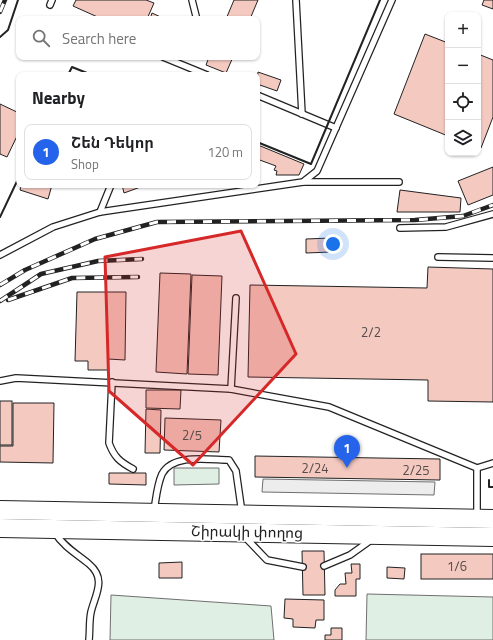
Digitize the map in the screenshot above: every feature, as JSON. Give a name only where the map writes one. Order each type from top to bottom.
[{"type":"highway","name":"Շիրակի փողոց","points":[[0,510],[153,513],[241,523],[378,535],[493,537]]},
{"type":"highway","name":"Շիրակի փողոց","points":[[0,528],[53,529],[241,523],[485,519]]},
{"type":"lane","points":[[192,0],[196,16]]},
{"type":"lane","points":[[296,0],[302,114]]},
{"type":"lane","points":[[304,182],[317,171],[392,0]]},
{"type":"lane","points":[[170,60],[200,72]]},
{"type":"lane","points":[[260,96],[336,128]]},
{"type":"lane","points":[[0,255],[53,227],[100,212],[304,182],[399,182]]},
{"type":"lane","points":[[100,212],[110,188]]},
{"type":"lane","points":[[400,228],[446,227],[493,214]]},
{"type":"lane","points":[[438,257],[493,258]]},
{"type":"lane","points":[[231,389],[236,298]]},
{"type":"lane","points":[[0,382],[16,378],[231,389],[329,408],[476,468],[493,463]]},
{"type":"lane","points":[[112,382],[109,443],[112,452],[119,462],[133,469]]},
{"type":"lane","points":[[153,513],[163,473],[171,466],[180,460],[229,460],[236,471],[241,523],[267,560],[303,567]]},
{"type":"lane","points":[[476,468],[485,519]]},
{"type":"lane","points":[[53,529],[59,539],[74,553],[90,564],[96,572],[100,587],[91,613],[89,640]]},
{"type":"lane","points":[[324,566],[350,555],[378,535]]},
{"type":"highlighted area","points":[[241,231],[296,354],[193,465],[109,391],[105,257]]},
{"type":"green space","points":[[174,468],[219,468],[219,484],[174,485]]},
{"type":"green space","points":[[367,594],[493,597],[493,640],[366,640]]},
{"type":"green space","points":[[111,595],[271,606],[274,640],[110,640]]},
{"type":"shaded area","points":[[263,479],[435,482],[434,495],[262,492]]},
{"type":"building","points":[[76,0],[146,0],[154,3],[148,16],[95,16],[73,6]]},
{"type":"building","points":[[234,0],[258,0],[251,16],[227,16]]},
{"type":"building","points":[[484,0],[493,0],[493,9],[482,5]]},
{"type":"building","points":[[152,13],[158,16],[151,16]]},
{"type":"building","points":[[425,34],[445,42],[445,135],[394,114]]},
{"type":"building","points":[[481,55],[493,60],[493,117],[481,148]]},
{"type":"building","points":[[208,60],[232,60],[226,72],[206,65]]},
{"type":"building","points":[[260,73],[281,80],[277,91],[260,85]]},
{"type":"building","points":[[0,104],[16,112],[16,138],[7,157],[0,154]]},
{"type":"building","points":[[260,146],[304,164],[299,175],[276,175],[277,171],[274,170],[276,166],[260,160]]},
{"type":"building","points":[[493,167],[493,195],[468,205],[458,181]]},
{"type":"building","points":[[20,188],[51,188],[48,199],[20,190]]},
{"type":"building","points":[[123,188],[138,188],[124,193]]},
{"type":"building","points":[[400,190],[461,198],[460,212],[397,212]]},
{"type":"building","points":[[331,238],[331,252],[306,253],[306,239]]},
{"type":"building","points":[[428,267],[493,269],[493,402],[428,401],[428,380],[248,377],[250,285],[427,288]]},
{"type":"building","points":[[160,273],[191,274],[187,374],[156,372]]},
{"type":"building","points":[[192,275],[222,276],[218,375],[188,374]]},
{"type":"building","points":[[77,292],[126,292],[125,360],[108,359],[108,370],[88,370],[88,361],[75,361]]},
{"type":"building","points":[[146,390],[181,390],[180,409],[146,408]]},
{"type":"building","points":[[0,401],[12,401],[12,445],[0,445]]},
{"type":"building","points":[[13,403],[54,403],[53,463],[0,462],[0,446],[13,446]]},
{"type":"building","points":[[146,409],[161,410],[160,453],[145,453]]},
{"type":"building","points":[[165,418],[221,420],[219,452],[164,450]]},
{"type":"building","points":[[255,456],[440,459],[440,480],[255,477]]},
{"type":"building","points":[[109,473],[146,473],[146,485],[109,484]]},
{"type":"building","points":[[302,551],[324,551],[325,595],[303,595]]},
{"type":"building","points":[[421,554],[493,554],[493,579],[421,579]]},
{"type":"building","points":[[182,562],[182,578],[159,578],[159,563]]},
{"type":"building","points":[[351,564],[360,564],[360,579],[356,579],[356,596],[335,596],[335,590],[340,584],[346,584],[345,573],[352,573]]},
{"type":"building","points":[[387,567],[405,568],[404,579],[387,578]]},
{"type":"building","points":[[285,599],[324,600],[324,620],[316,620],[315,628],[293,627],[293,619],[284,618]]},
{"type":"building","points":[[331,628],[342,628],[342,640],[325,640],[325,635],[331,635]]},
{"type":"railway","points":[[0,12],[5,0]]},
{"type":"railway","points":[[0,285],[25,270],[95,239],[157,222],[415,220],[463,216],[493,205]]},
{"type":"railway","points":[[0,301],[41,274],[98,261],[142,259]]},
{"type":"railway","points":[[8,300],[72,278],[138,277]]},
{"type":"wall","points":[[0,37],[8,30],[18,0]]},
{"type":"wall","points":[[260,143],[311,164],[380,0]]},
{"type":"wall","points":[[70,72],[72,67],[84,72]]},
{"type":"wall","points":[[0,217],[16,183]]},
{"type":"wall","points":[[489,480],[489,487],[493,487]]},
{"type":"place","name":"Շեն Դեկոր","points":[[347,468]]}]
